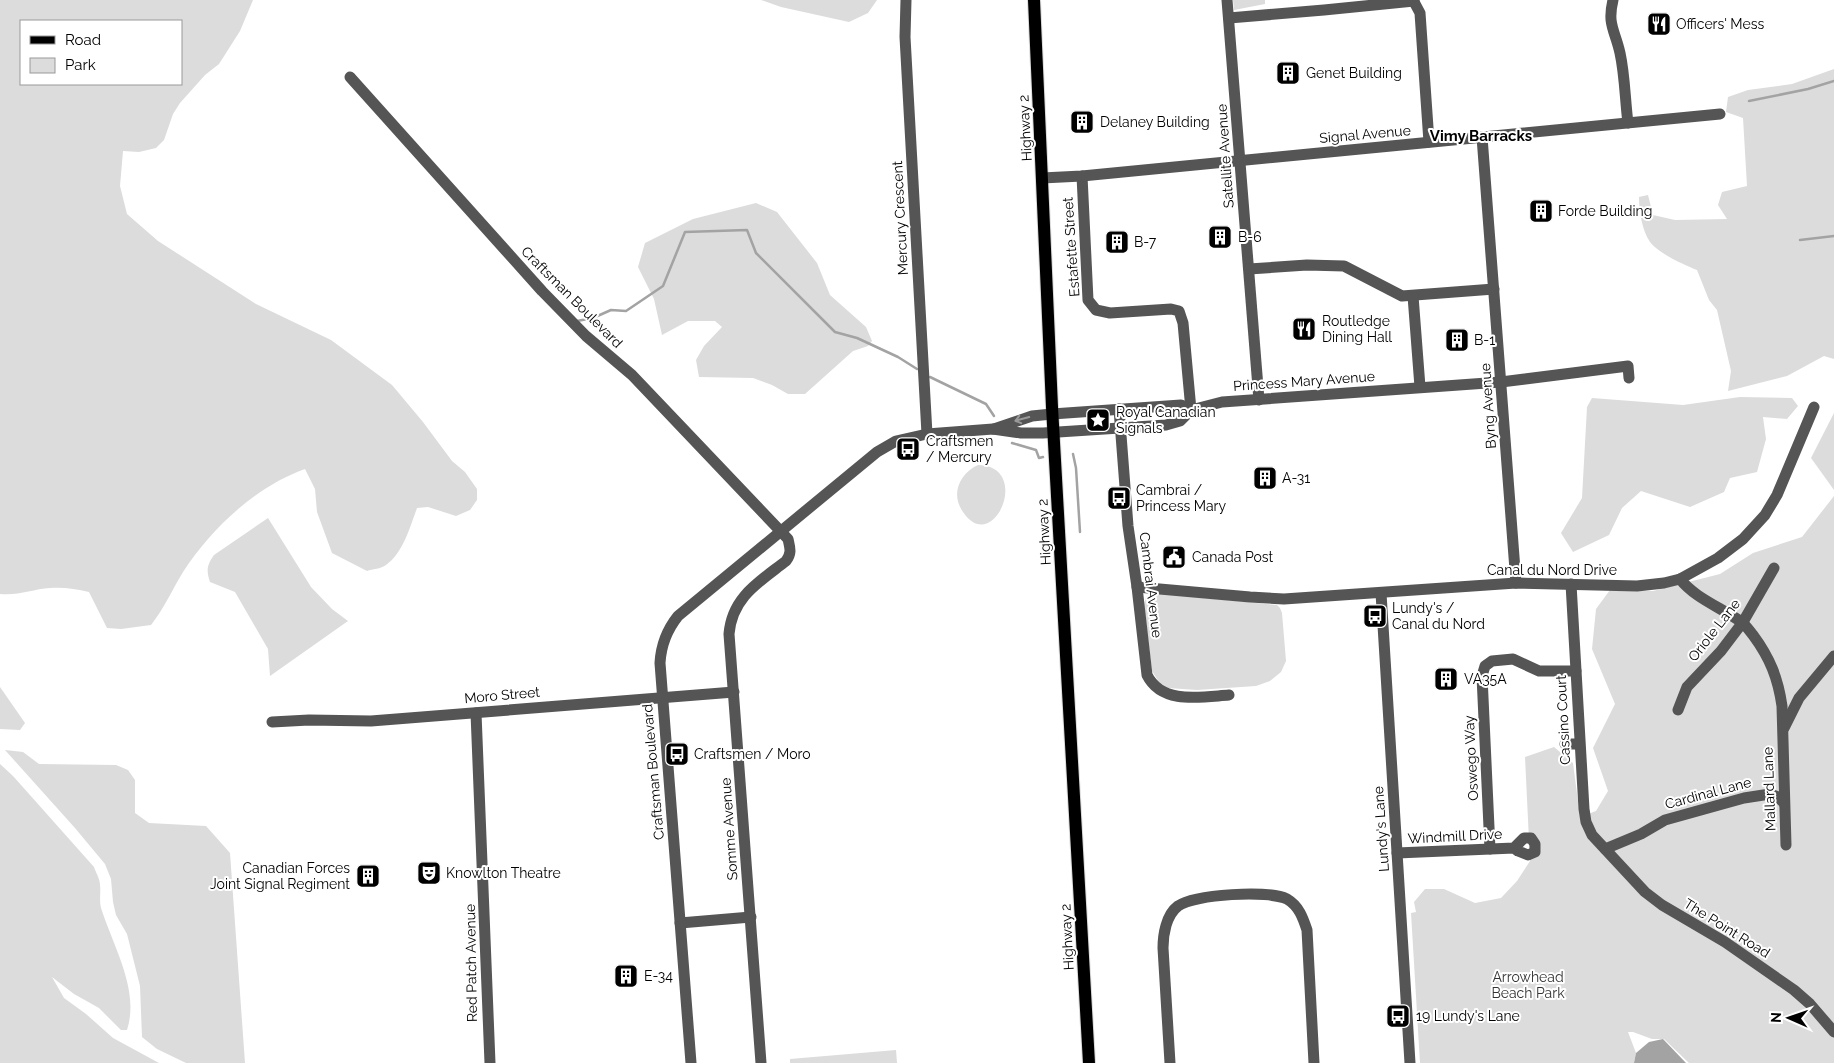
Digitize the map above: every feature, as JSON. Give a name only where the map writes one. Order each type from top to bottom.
[{"type":"main road","name":"Highway 2","points":[[1034,0],[1052,414],[1089,1063]]},
{"type":"street","name":"Mercury Crescent","points":[[906,0],[905,37],[927,434]]},
{"type":"street","name":"Satellite Avenue","points":[[1227,0],[1259,400]]},
{"type":"street","points":[[1229,18],[1414,0],[1420,13],[1430,142]]},
{"type":"street","points":[[1613,0],[1610,22],[1620,54],[1628,123]]},
{"type":"street","name":"Craftsman Boulevard","points":[[350,77],[542,291],[586,336],[632,375],[780,530]]},
{"type":"street","name":"Signal Avenue","points":[[1042,178],[1082,176],[1720,114]]},
{"type":"street","name":"Byng Avenue","points":[[1482,137],[1516,583]]},
{"type":"street","name":"Estafette Street","points":[[1082,176],[1088,300],[1096,310],[1110,314],[1171,309],[1179,311],[1183,323],[1191,410]]},
{"type":"street","points":[[1248,270],[1307,266],[1344,266],[1397,294],[1413,296],[1494,289]]},
{"type":"street","points":[[1413,296],[1420,387]]},
{"type":"street","name":"Princess Mary Avenue","points":[[1053,432],[1166,425],[1180,420],[1191,410],[1222,402],[1501,382],[1628,366],[1629,378]]},
{"type":"street","name":"Princess Mary Avenue","points":[[1052,414],[1181,405],[1191,410]]},
{"type":"street","name":"Canal du Nord Drive","points":[[1137,587],[1269,598],[1381,593],[1516,583],[1637,586],[1680,579],[1718,558],[1743,539],[1765,515],[1777,495],[1814,407]]},
{"type":"street","name":"Cambrai Avenue","points":[[1119,409],[1128,526],[1146,669],[1151,682],[1162,692],[1171,695],[1190,697],[1229,695]]},
{"type":"street","name":"Craftsman Boulevard","points":[[993,429],[1032,416],[1052,414]]},
{"type":"street","name":"Craftsman Boulevard","points":[[691,1063],[662,697],[660,653],[671,625],[685,610],[780,530],[877,452],[896,442],[927,434],[993,429],[1021,433],[1053,432]]},
{"type":"street","name":"Somme Avenue","points":[[762,1063],[729,634],[733,613],[746,594],[790,556],[791,551],[788,540],[780,530]]},
{"type":"street","name":"Oriole Lane","points":[[1678,710],[1687,687],[1721,651],[1743,622],[1774,568]]},
{"type":"street","name":"Mallard Lane","points":[[1680,579],[1686,587],[1743,622],[1766,652],[1772,666],[1780,693],[1786,845]]},
{"type":"street","name":"Cassino Court","points":[[1571,584],[1579,744],[1586,822],[1592,835],[1605,849]]},
{"type":"street","name":"Lundy's Lane","points":[[1381,593],[1410,1063]]},
{"type":"street","name":"Mallard Lane","points":[[1783,732],[1799,698],[1834,656]]},
{"type":"street","name":"Oswego Way","points":[[1490,849],[1482,676],[1485,666],[1492,661],[1513,659],[1539,671],[1576,671]]},
{"type":"street","name":"Moro Street","points":[[272,722],[310,720],[371,721],[734,692]]},
{"type":"street","points":[[1780,693],[1793,699],[1799,698]]},
{"type":"street","name":"Red Patch Avenue","points":[[476,712],[484,874],[487,1025],[490,1063]]},
{"type":"street","points":[[1565,744],[1579,744]]},
{"type":"street","name":"Cardinal Lane","points":[[1765,794],[1783,776]]},
{"type":"street","name":"Cardinal Lane","points":[[1605,849],[1641,834],[1665,820],[1744,798],[1765,794],[1776,796],[1784,803]]},
{"type":"street","name":"Windmill Drive","points":[[1397,853],[1514,848]]},
{"type":"street","name":"The Point Road","points":[[1605,849],[1645,892],[1662,905],[1725,942],[1794,990],[1810,1004],[1834,1032]]},
{"type":"street","points":[[1170,1063],[1163,948],[1163,931],[1168,920],[1177,907],[1194,899],[1265,894],[1287,899],[1300,911],[1307,930],[1314,1063]]},
{"type":"street","points":[[680,923],[751,917]]},
{"type":"green space","points":[[0,0],[253,0],[240,31],[219,64],[205,75],[180,103],[173,114],[164,140],[156,148],[139,152],[123,151],[120,186],[127,214],[158,241],[256,304],[331,340],[392,385],[452,461],[465,472],[477,489],[477,500],[470,510],[456,516],[428,507],[417,508],[397,554],[384,566],[367,571],[332,553],[317,512],[315,489],[305,469],[269,486],[221,525],[183,572],[151,625],[121,629],[107,628],[89,592],[70,588],[55,588],[0,594]]},
{"type":"green space","points":[[761,0],[877,0],[868,13],[849,22],[781,7]]},
{"type":"green space","points":[[1233,0],[1265,0],[1265,4],[1234,10]]},
{"type":"green space","points":[[1834,69],[1834,359],[1824,356],[1787,376],[1728,391],[1731,371],[1717,310],[1709,300],[1697,270],[1665,254],[1650,242],[1642,220],[1639,197],[1648,195],[1653,215],[1675,220],[1727,219],[1718,205],[1722,192],[1747,186],[1743,118],[1726,112],[1728,97],[1748,90],[1792,84]]},
{"type":"green space","points":[[756,203],[777,212],[817,263],[830,295],[866,327],[872,341],[868,346],[853,351],[805,394],[788,394],[772,385],[753,378],[699,377],[696,360],[704,346],[722,327],[715,321],[688,321],[662,335],[654,299],[638,267],[645,243],[693,219]]},
{"type":"green space","points":[[1740,397],[1792,398],[1798,406],[1787,419],[1763,417],[1766,439],[1757,472],[1730,478],[1724,492],[1690,507],[1641,491],[1622,508],[1609,535],[1573,552],[1561,533],[1582,498],[1587,407],[1592,398],[1683,405]]},
{"type":"green space","points":[[1834,413],[1834,490],[1811,458]]},
{"type":"green space","points":[[978,465],[994,469],[1003,479],[1005,492],[1002,506],[995,517],[986,524],[975,523],[963,512],[957,498],[957,491],[962,479],[966,473]]},
{"type":"green space","name":"Arrowhead Beach Park","points":[[1834,496],[1834,1063],[1689,1063],[1664,1039],[1652,1039],[1628,1032],[1636,1053],[1634,1063],[1420,1063],[1411,913],[1416,912],[1414,902],[1425,889],[1444,889],[1475,903],[1501,898],[1517,881],[1530,861],[1525,757],[1554,747],[1573,763],[1580,817],[1596,811],[1608,791],[1593,748],[1615,704],[1592,649],[1596,609],[1610,590],[1653,591],[1720,574],[1753,553],[1802,537]]},
{"type":"green space","points":[[268,518],[311,587],[332,609],[348,621],[270,676],[268,649],[235,592],[210,582],[208,574],[209,565],[214,555]]},
{"type":"green space","points":[[1153,593],[1277,605],[1282,613],[1286,661],[1281,672],[1270,681],[1256,686],[1197,690],[1168,688],[1159,682],[1152,671],[1144,605],[1146,597]]},
{"type":"green space","points":[[0,687],[25,723],[20,730],[0,729]]},
{"type":"green space","points":[[5,750],[23,752],[39,764],[116,765],[128,770],[135,780],[135,813],[149,823],[206,826],[230,853],[245,1063],[186,1063],[157,1049],[142,1037],[140,986],[127,934],[116,915],[111,879],[105,864]]},
{"type":"green space","points":[[0,764],[13,776],[94,867],[100,883],[101,908],[128,984],[130,1015],[127,1030],[121,1030],[99,1008],[74,994],[52,977],[64,998],[86,1014],[113,1038],[159,1063],[0,1063]]},
{"type":"green space","points":[[896,1050],[897,1063],[790,1063],[790,1059]]},
{"type":"shaded area","points":[[1663,1039],[1686,1063],[1634,1063],[1636,1053],[1649,1042]]},
{"type":"waterway","points":[[1749,101],[1808,89],[1834,81]]},
{"type":"waterway","points":[[577,321],[593,318],[611,310],[626,311],[663,286],[685,232],[747,230],[756,253],[835,332],[857,338],[898,357],[917,369]]},
{"type":"waterway","points":[[1800,240],[1834,236]]},
{"type":"waterway","points":[[930,377],[986,404],[994,416]]},
{"type":"waterway","points":[[1012,443],[1036,450],[1039,458],[1043,457]]},
{"type":"waterway","points":[[1073,454],[1076,468],[1080,532]]},
{"type":"place","name":"Officers' Mess","points":[[1659,24]]},
{"type":"place","name":"Genet Building","points":[[1288,73]]},
{"type":"place","name":"Delaney Building","points":[[1082,122]]},
{"type":"place","name":"Forde Building","points":[[1541,211]]},
{"type":"place","name":"B-6","points":[[1220,237]]},
{"type":"place","name":"B-7","points":[[1117,242]]},
{"type":"place","name":"Routledge Dining Hall","points":[[1304,329]]},
{"type":"place","name":"B-1","points":[[1457,340]]},
{"type":"place","name":"Royal Canadian Signals","points":[[1098,420]]},
{"type":"place","name":"Craftsmen / Mercury","points":[[908,449]]},
{"type":"place","name":"A-31","points":[[1265,478]]},
{"type":"place","name":"Cambrai / Princess Mary","points":[[1119,498]]},
{"type":"place","name":"Canada Post","points":[[1174,557]]},
{"type":"place","name":"Lundy's / Canal du Nord","points":[[1375,616]]},
{"type":"place","name":"VA35A","points":[[1446,679]]},
{"type":"place","name":"Craftsmen / Moro","points":[[677,754]]},
{"type":"place","name":"Knowlton Theatre","points":[[429,873]]},
{"type":"place","name":"Canadian Forces Joint Signal Regiment","points":[[368,876]]},
{"type":"place","name":"E-34","points":[[626,976]]},
{"type":"place","name":"19 Lundy's Lane","points":[[1398,1016]]},
{"type":"district","name":"Vimy Barracks","points":[[1481,136]]}]
